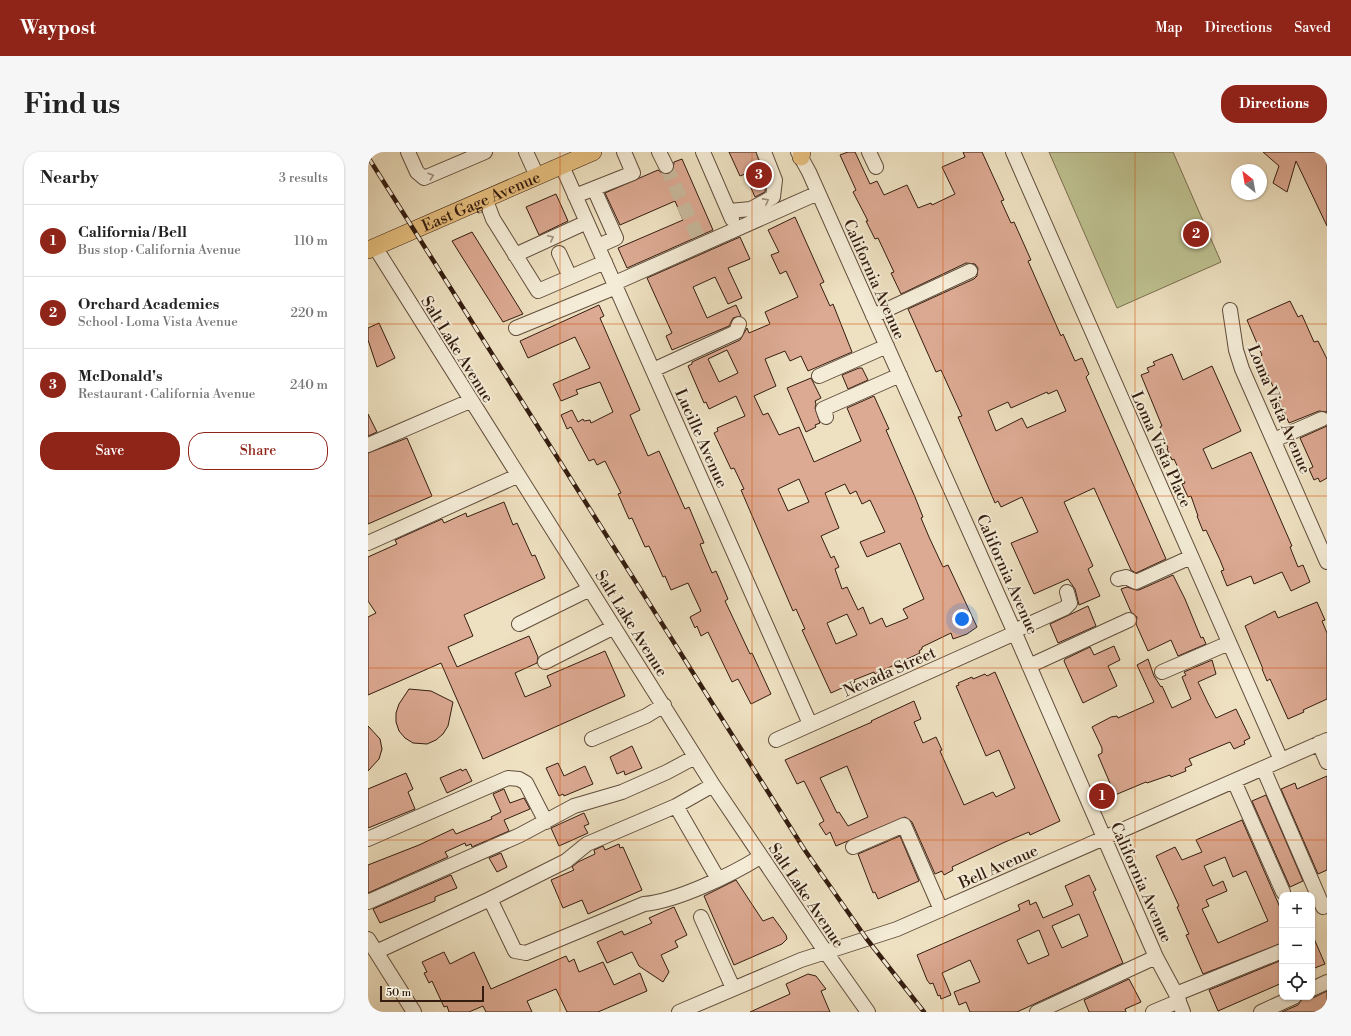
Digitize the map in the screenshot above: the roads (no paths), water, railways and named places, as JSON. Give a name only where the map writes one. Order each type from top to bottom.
[{"type":"main road","name":"East Gage Avenue","points":[[371,249],[593,152]]},
{"type":"street","points":[[408,152],[417,172],[424,178],[485,152]]},
{"type":"street","points":[[526,152],[537,176]]},
{"type":"street","points":[[575,196],[633,173],[624,152]]},
{"type":"street","points":[[659,152],[666,166]]},
{"type":"street","points":[[702,152],[737,229]]},
{"type":"street","points":[[729,211],[751,209],[773,197],[775,180],[764,152]]},
{"type":"street","points":[[869,152],[876,167]]},
{"type":"street","name":"Loma Vista Place","points":[[1013,152],[1281,760]]},
{"type":"street","name":"California Avenue","points":[[803,153],[818,193],[1015,632],[1156,957],[1180,1002]]},
{"type":"street","name":"Lucille Avenue","points":[[562,166],[810,724]]},
{"type":"street","points":[[594,189],[616,238],[598,246]]},
{"type":"street","points":[[516,328],[615,285],[699,241],[737,229],[818,193]]},
{"type":"street","points":[[486,198],[493,219],[538,291],[605,262]]},
{"type":"street","points":[[515,255],[587,222]]},
{"type":"street","name":"Salt Lake Avenue","points":[[371,249],[590,589],[713,785],[760,857],[868,1012]]},
{"type":"street","points":[[559,253],[570,277]]},
{"type":"street","points":[[873,316],[970,271]]},
{"type":"street","name":"Loma Vista Avenue","points":[[1230,310],[1236,350],[1242,369],[1327,562]]},
{"type":"street","points":[[653,370],[736,332],[739,324]]},
{"type":"street","points":[[819,376],[887,346]]},
{"type":"street","points":[[826,417],[823,409],[900,375]]},
{"type":"street","points":[[368,445],[470,401]]},
{"type":"street","points":[[1274,440],[1322,419]]},
{"type":"street","points":[[368,543],[517,476]]},
{"type":"street","points":[[1118,579],[1126,577],[1136,582],[1191,557]]},
{"type":"street","points":[[519,624],[590,589]]},
{"type":"street","name":"Nevada Street","points":[[776,740],[1065,608],[1070,603],[1067,592]]},
{"type":"street","points":[[1029,666],[1129,620]]},
{"type":"street","points":[[545,662],[614,627]]},
{"type":"street","points":[[1162,672],[1229,643]]},
{"type":"street","points":[[592,739],[646,716],[664,705]]},
{"type":"street","points":[[1323,741],[1327,762]]},
{"type":"street","name":"Bell Avenue","points":[[679,1012],[733,988],[825,951],[897,929],[1323,741]]},
{"type":"street","points":[[368,902],[546,822],[574,806],[622,792],[667,772],[695,757]]},
{"type":"street","points":[[1263,768],[1323,907]]},
{"type":"street","points":[[368,839],[508,778],[519,779],[526,783],[546,822]]},
{"type":"street","points":[[1234,780],[1283,892]]},
{"type":"street","points":[[376,952],[490,899],[566,861],[587,844],[676,806],[713,785]]},
{"type":"street","points":[[676,806],[718,879]]},
{"type":"street","points":[[853,847],[904,825],[941,910]]},
{"type":"street","points":[[490,899],[515,951],[526,953],[644,904],[662,902],[738,870],[760,857]]},
{"type":"street","points":[[701,917],[733,988]]},
{"type":"street","points":[[368,939],[414,1012]]},
{"type":"street","points":[[1152,1012],[1180,1002],[1279,952]]},
{"type":"street","points":[[1037,1012],[1156,957]]},
{"type":"street","points":[[1315,988],[1327,982]]},
{"type":"street","points":[[1261,1012],[1287,1000]]},
{"type":"tunnel","points":[[666,166],[698,237]]},
{"type":"railway","points":[[368,157],[804,849],[866,938],[924,1012]]},
{"type":"place","name":"McDonald's","points":[[759,175]]},
{"type":"place","name":"Orchard Academies","points":[[1196,234]]},
{"type":"place","name":"California / Bell","points":[[1102,796]]}]
